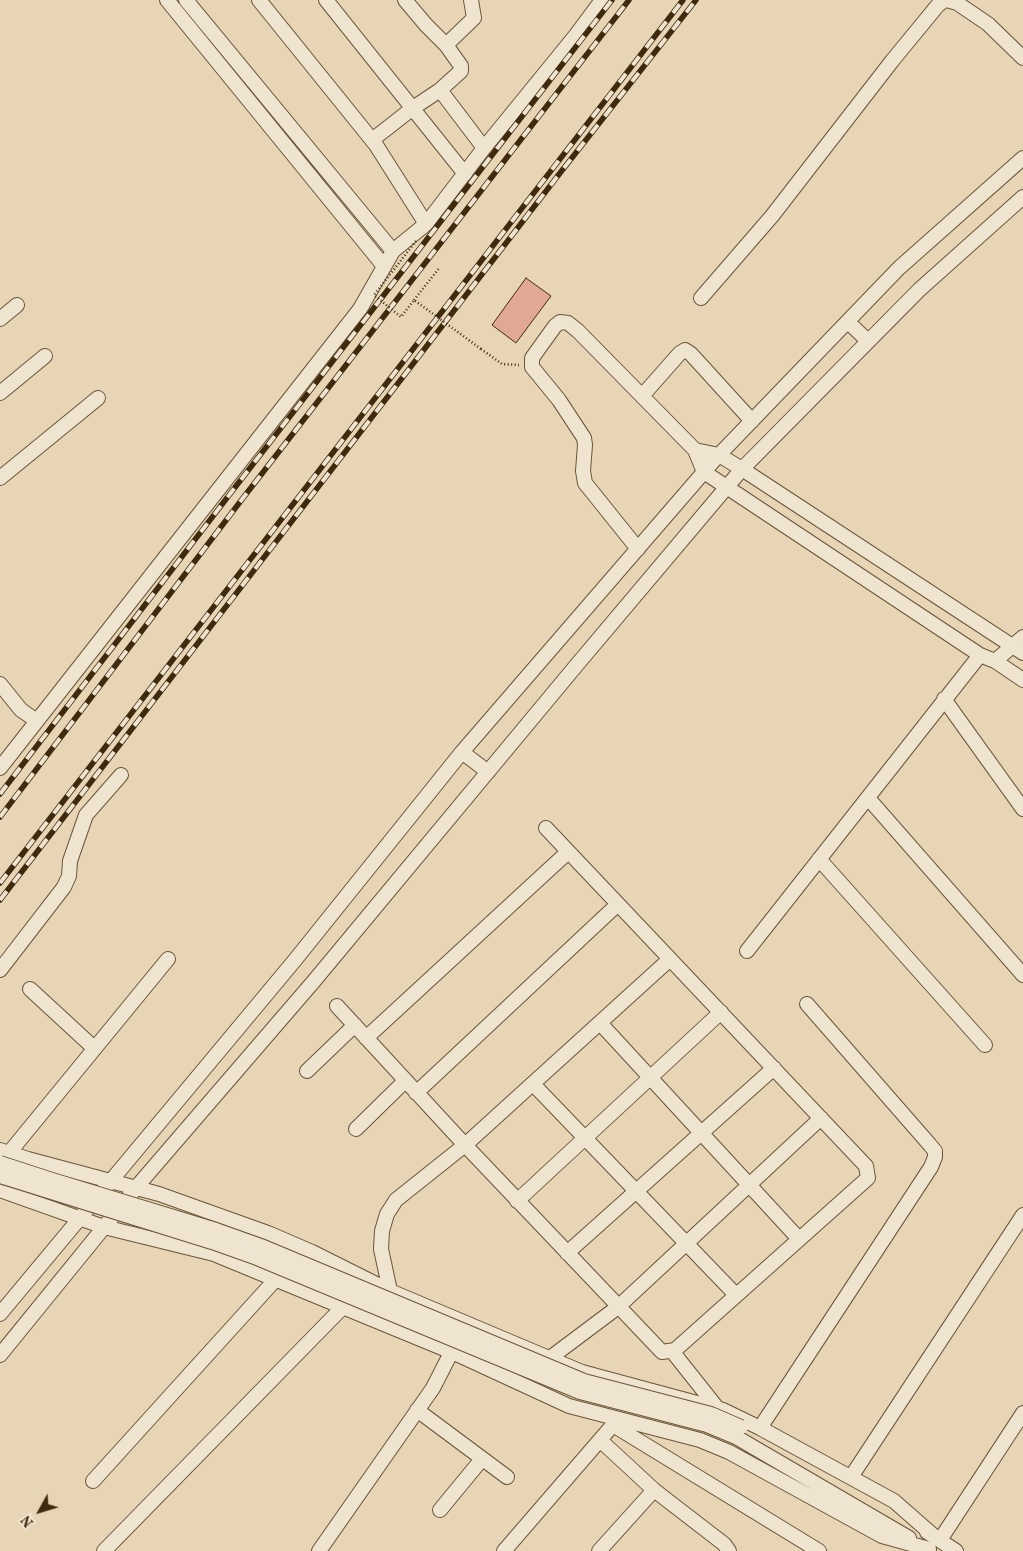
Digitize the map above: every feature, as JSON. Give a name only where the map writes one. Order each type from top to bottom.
[{"type":"street","points":[[166,0],[383,265]]},
{"type":"street","points":[[186,0],[392,251]]},
{"type":"street","points":[[259,0],[372,140],[426,224]]},
{"type":"street","points":[[326,0],[465,174]]},
{"type":"street","points":[[372,140],[440,90],[461,71],[462,66],[446,45],[405,0]]},
{"type":"street","points":[[446,45],[474,18],[471,0]]},
{"type":"street","points":[[0,768],[360,309],[392,251],[426,224],[602,0]]},
{"type":"street","points":[[701,298],[772,216],[892,61],[938,5],[946,0],[957,3],[988,24],[1023,58]]},
{"type":"street","points":[[440,90],[484,148]]},
{"type":"street","points":[[0,1314],[295,960],[462,752],[704,472],[899,268],[1023,158]]},
{"type":"street","points":[[0,1354],[135,1188],[314,981],[742,469],[919,290],[1023,196]]},
{"type":"street","points":[[0,319],[17,305]]},
{"type":"street","points":[[638,549],[585,483],[583,470],[584,438],[559,400],[532,367],[532,358],[560,322],[568,323],[578,331],[695,450],[704,472],[980,655],[995,661],[1023,680]]},
{"type":"street","points":[[848,322],[868,341]]},
{"type":"street","points":[[642,396],[680,353],[685,350],[691,354],[752,421]]},
{"type":"street","points":[[0,393],[45,356]]},
{"type":"street","points":[[0,478],[98,398]]},
{"type":"street","points":[[695,450],[719,456],[742,469],[1020,645],[995,661]]},
{"type":"street","points":[[747,951],[980,655]]},
{"type":"street","points":[[0,684],[21,710],[38,721]]},
{"type":"street","points":[[944,700],[1023,809]]},
{"type":"street","points":[[462,752],[488,772]]},
{"type":"street","points":[[0,970],[64,887],[70,861],[86,815],[121,775]]},
{"type":"street","points":[[868,798],[1023,975]]},
{"type":"street","points":[[337,1006],[416,1093],[662,1352],[675,1350],[868,1178],[866,1166],[546,828]]},
{"type":"street","points":[[366,1038],[568,852]]},
{"type":"street","points":[[820,859],[985,1045]]},
{"type":"street","points":[[416,1093],[618,904]]},
{"type":"street","points":[[3,1155],[168,959]]},
{"type":"street","points":[[390,1291],[381,1249],[382,1231],[387,1214],[396,1200],[465,1145],[670,959]]},
{"type":"street","points":[[30,989],[94,1048]]},
{"type":"street","points":[[760,1428],[931,1167],[935,1157],[935,1152],[930,1145],[807,1004]]},
{"type":"street","points":[[518,1201],[721,1012]]},
{"type":"street","points":[[600,1023],[799,1239]]},
{"type":"street","points":[[307,1071],[355,1025]]},
{"type":"street","points":[[567,1253],[774,1068]]},
{"type":"street","points":[[356,1129],[405,1081]]},
{"type":"street","points":[[533,1084],[736,1296]]},
{"type":"street","points":[[550,1358],[618,1307],[821,1118]]},
{"type":"street","points":[[3,1155],[159,1194],[268,1233],[312,1252],[390,1291],[582,1372],[718,1409],[760,1428],[894,1501],[934,1544]]},
{"type":"street","points":[[3,1155],[49,1179],[216,1230],[261,1246],[584,1381],[711,1414],[904,1543]]},
{"type":"street","points":[[0,1176],[212,1242],[257,1258],[580,1392],[707,1426],[739,1432],[879,1503],[934,1544]]},
{"type":"street","points":[[0,1190],[104,1227],[214,1254],[452,1352],[569,1406],[616,1422],[700,1440],[730,1452],[882,1536],[904,1543],[934,1544],[956,1551]]},
{"type":"street","points":[[851,1477],[1023,1215]]},
{"type":"street","points":[[92,1481],[276,1279]]},
{"type":"street","points":[[104,1551],[342,1307]]},
{"type":"street","points":[[319,1551],[433,1388],[465,1324]]},
{"type":"street","points":[[672,1351],[718,1409]]},
{"type":"street","points":[[417,1410],[507,1477]]},
{"type":"street","points":[[934,1544],[1023,1413]]},
{"type":"street","points":[[504,1551],[616,1422]]},
{"type":"street","points":[[616,1422],[819,1551]]},
{"type":"street","points":[[600,1440],[654,1490],[724,1544],[730,1551]]},
{"type":"street","points":[[440,1510],[482,1459]]},
{"type":"street","points":[[599,1551],[654,1490]]},
{"type":"path","points":[[416,241],[374,295],[401,317],[440,267]]},
{"type":"path","points":[[414,300],[502,364],[519,365],[532,362]]},
{"type":"building","points":[[526,278],[551,296],[516,343],[492,325]]},
{"type":"railway","points":[[0,794],[612,0]]},
{"type":"railway","points":[[0,817],[243,498],[629,0]]},
{"type":"railway","points":[[0,883],[683,0]]},
{"type":"railway","points":[[0,900],[560,173],[696,0]]}]
